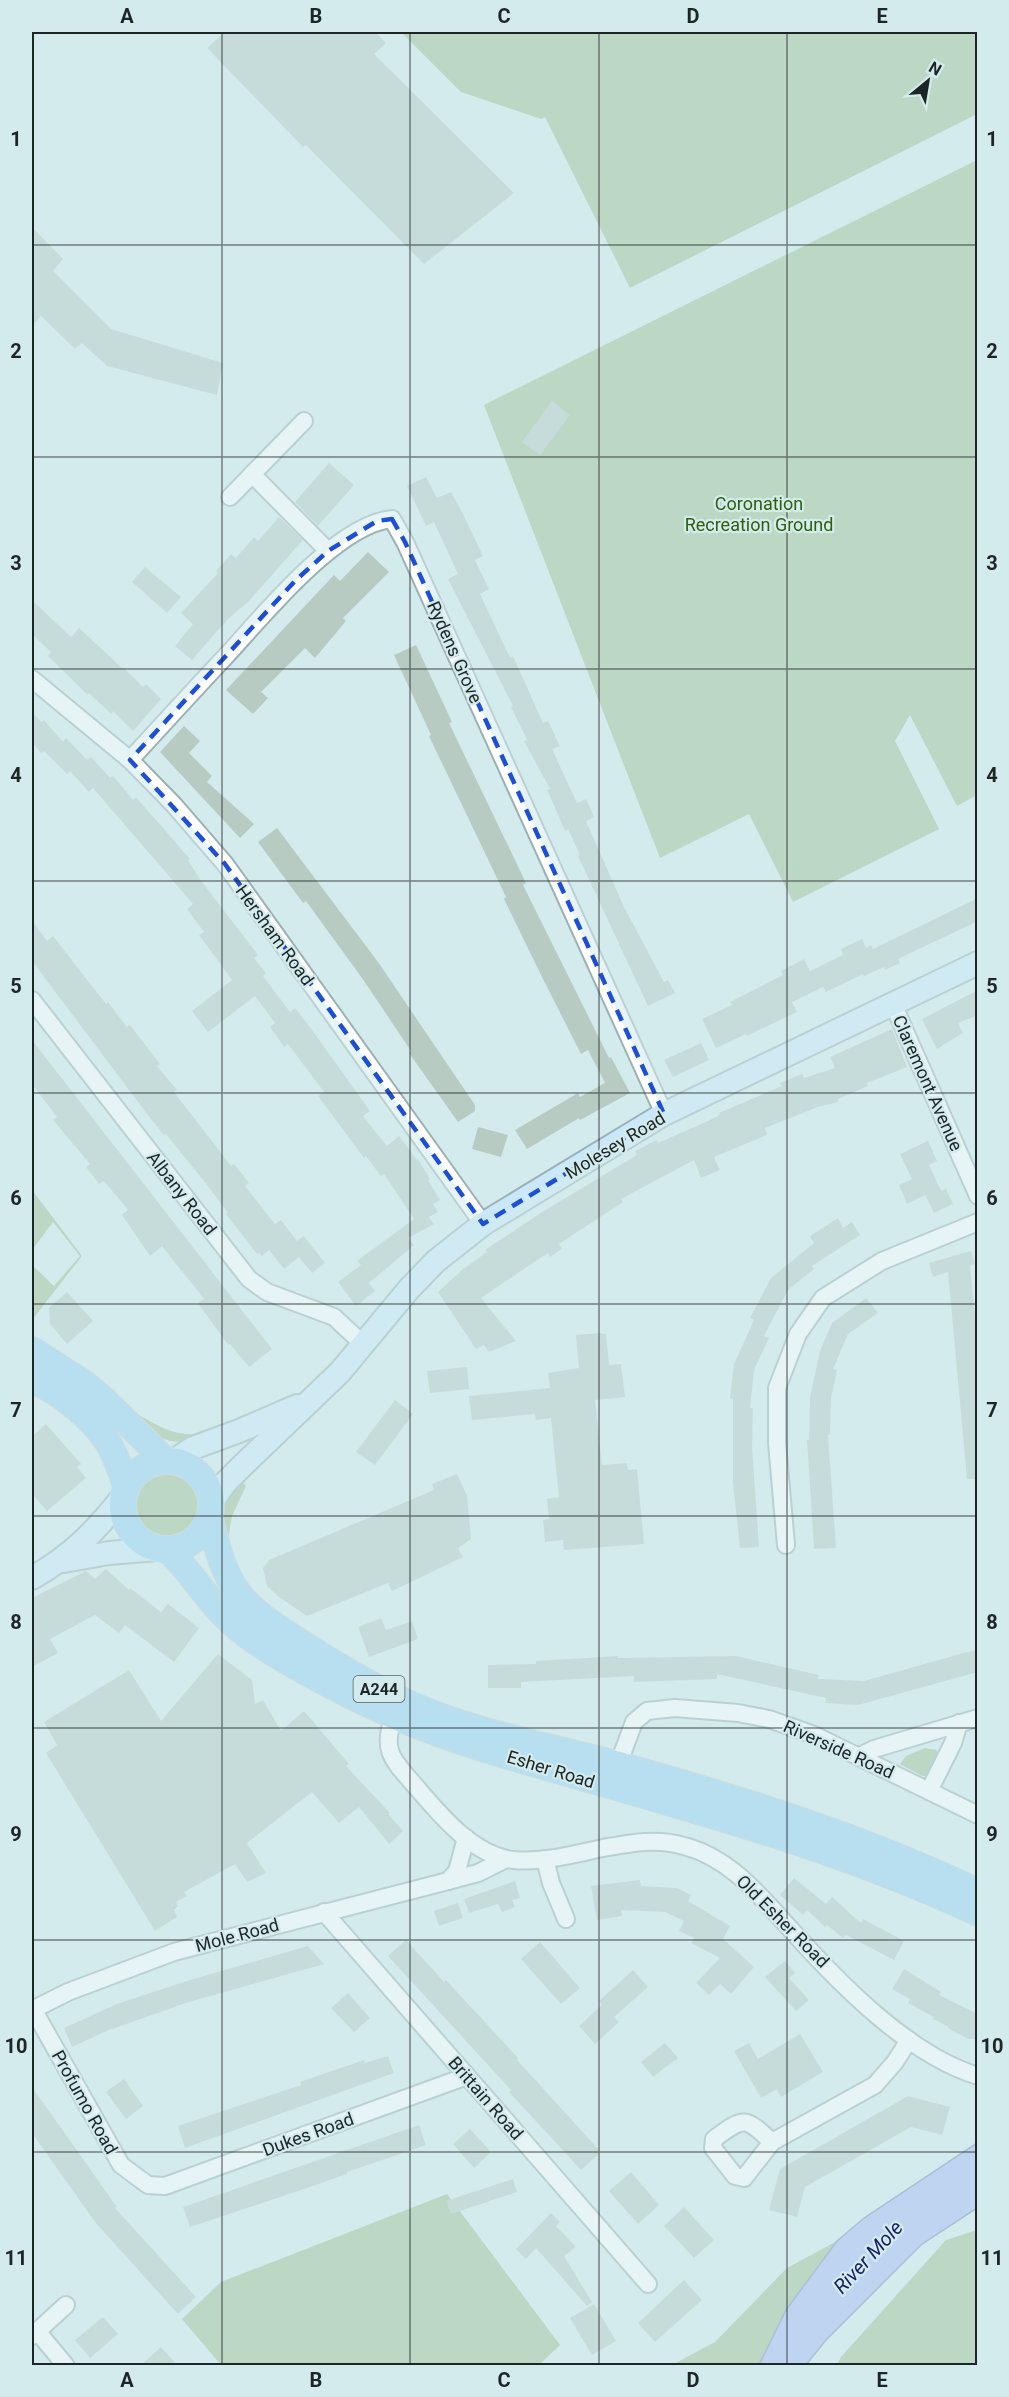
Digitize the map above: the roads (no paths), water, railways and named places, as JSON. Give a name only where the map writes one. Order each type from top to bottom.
[{"type":"main road","points":[[32,1350],[85,1384],[169,1461]]},
{"type":"main road","points":[[32,1379],[71,1404],[100,1432],[113,1452],[125,1491],[123,1509],[131,1527],[146,1543],[163,1549],[191,1542],[198,1536],[211,1510],[208,1491],[196,1474],[181,1464],[169,1461],[157,1461],[144,1467],[125,1491]]},
{"type":"main road","name":"Esher Road","points":[[211,1510],[224,1568],[233,1586],[245,1601],[294,1638],[395,1697],[439,1715],[502,1736],[618,1765],[824,1828],[905,1859],[978,1892]]},
{"type":"main road","name":"Esher Road","points":[[163,1549],[184,1566],[215,1606],[244,1633],[295,1666],[394,1717],[484,1749],[811,1845],[880,1870],[978,1913]]},
{"type":"street","points":[[230,497],[304,421]]},
{"type":"street","points":[[252,474],[328,551]]},
{"type":"street","name":"Rydens Grove","points":[[130,760],[295,581],[328,551],[377,521],[392,519],[415,563],[664,1114]]},
{"type":"street","name":"Hersham Road","points":[[32,679],[130,760],[174,805],[225,864],[483,1224]]},
{"type":"street","name":"Molesey Road","points":[[211,1510],[225,1483],[306,1402],[328,1384],[409,1289],[436,1261],[483,1224],[664,1114],[978,963]]},
{"type":"street","name":"Albany Road","points":[[32,1000],[249,1279],[267,1292],[334,1317],[364,1344]]},
{"type":"street","name":"Claremont Avenue","points":[[893,1004],[978,1196]]},
{"type":"street","points":[[786,1545],[777,1443],[777,1388],[798,1334],[823,1299],[882,1261],[978,1222]]},
{"type":"street","name":"Molesey Road","points":[[169,1461],[193,1448],[306,1402]]},
{"type":"street","points":[[32,1578],[59,1562],[96,1530],[125,1491]]},
{"type":"street","points":[[59,1562],[86,1556],[163,1549]]},
{"type":"street","name":"Riverside Road","points":[[618,1765],[629,1732],[638,1717],[658,1709],[675,1708],[738,1713],[769,1719],[814,1735],[978,1815]]},
{"type":"street","name":"Old Esher Road","points":[[394,1717],[387,1739],[392,1758],[425,1797],[466,1838],[506,1859],[545,1858],[639,1841],[685,1846],[712,1857],[751,1886],[866,2005],[909,2040],[948,2066],[978,2076]]},
{"type":"street","points":[[860,1756],[873,1749],[978,1718]]},
{"type":"street","points":[[929,1791],[953,1743],[959,1723]]},
{"type":"street","points":[[448,1881],[457,1870],[466,1838]]},
{"type":"street","points":[[545,1858],[551,1883],[566,1919]]},
{"type":"street","name":"Mole Road","points":[[32,2009],[68,1992],[174,1952],[478,1873],[506,1859]]},
{"type":"street","name":"Brittain Road","points":[[324,1912],[648,2284]]},
{"type":"street","name":"Profumo Road","points":[[32,2009],[121,2165],[148,2185]]},
{"type":"street","points":[[772,2142],[875,2085],[895,2062],[909,2040]]},
{"type":"street","name":"Dukes Road","points":[[148,2185],[165,2186],[467,2076]]},
{"type":"street","points":[[66,2305],[34,2334],[66,2366]]},
{"type":"water","name":"River Mole","points":[[977,2143],[977,2208],[922,2244],[826,2340],[806,2365],[759,2365],[786,2310],[837,2241],[864,2218]]},
{"type":"park label","name":"Coronation Recreation Ground","points":[[759,513]]}]
